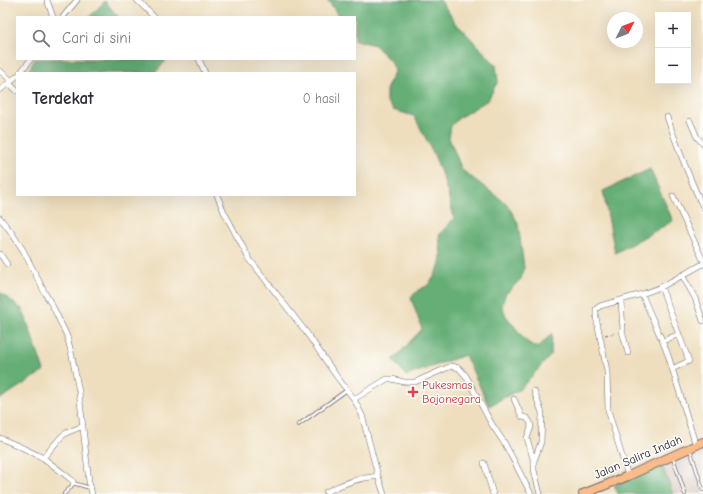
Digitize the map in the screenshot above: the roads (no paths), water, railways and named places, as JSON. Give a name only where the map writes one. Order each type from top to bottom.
[{"type":"highway","name":"Jalan Salira Indah","points":[[583,494],[628,476],[696,445]]},
{"type":"street","points":[[47,0],[53,16]]},
{"type":"street","points":[[64,16],[77,0]]},
{"type":"street","points":[[137,0],[153,16]]},
{"type":"street","points":[[21,72],[30,60]]},
{"type":"street","points":[[199,60],[205,72]]},
{"type":"street","points":[[0,71],[16,90]]},
{"type":"street","points":[[0,90],[16,77]]},
{"type":"street","points":[[667,117],[695,191],[703,207]]},
{"type":"street","points":[[690,121],[697,137],[703,144]]},
{"type":"street","points":[[217,196],[224,212],[248,257],[306,332],[354,399],[362,415],[384,494]]},
{"type":"street","points":[[673,196],[703,260]]},
{"type":"street","points":[[0,218],[23,250],[63,328],[69,343],[79,392],[89,482],[92,494]]},
{"type":"street","points":[[0,254],[7,264]]},
{"type":"street","points":[[628,476],[608,410],[607,371],[596,316],[596,309],[600,306],[642,294],[661,286],[703,264]]},
{"type":"street","points":[[682,275],[695,298],[703,321]]},
{"type":"street","points":[[661,286],[689,361],[672,369]]},
{"type":"street","points":[[642,294],[652,320],[663,341],[696,445]]},
{"type":"street","points":[[621,301],[622,331],[628,353]]},
{"type":"street","points":[[663,341],[679,334]]},
{"type":"street","points":[[354,399],[387,379],[415,382],[452,366],[459,368],[466,376],[490,424],[505,444],[531,494]]},
{"type":"street","points":[[534,391],[542,413],[541,442],[534,462]]},
{"type":"street","points":[[514,399],[522,417],[527,418],[530,422],[531,430],[527,438],[534,462],[534,470],[540,494]]},
{"type":"street","points":[[43,458],[66,433],[83,426]]},
{"type":"street","points":[[0,438],[43,458],[60,470],[73,481],[73,483]]},
{"type":"street","points":[[484,463],[493,494]]},
{"type":"street","points":[[326,492],[354,480],[378,476]]},
{"type":"lane","points":[[298,425],[348,390]]},
{"type":"lane","points":[[696,445],[703,490]]},
{"type":"lane","points":[[672,456],[685,494]]},
{"type":"lane","points":[[64,494],[73,483],[90,488]]},
{"type":"place","name":"Pukesmas Bojonegara","points":[[413,392]]}]
